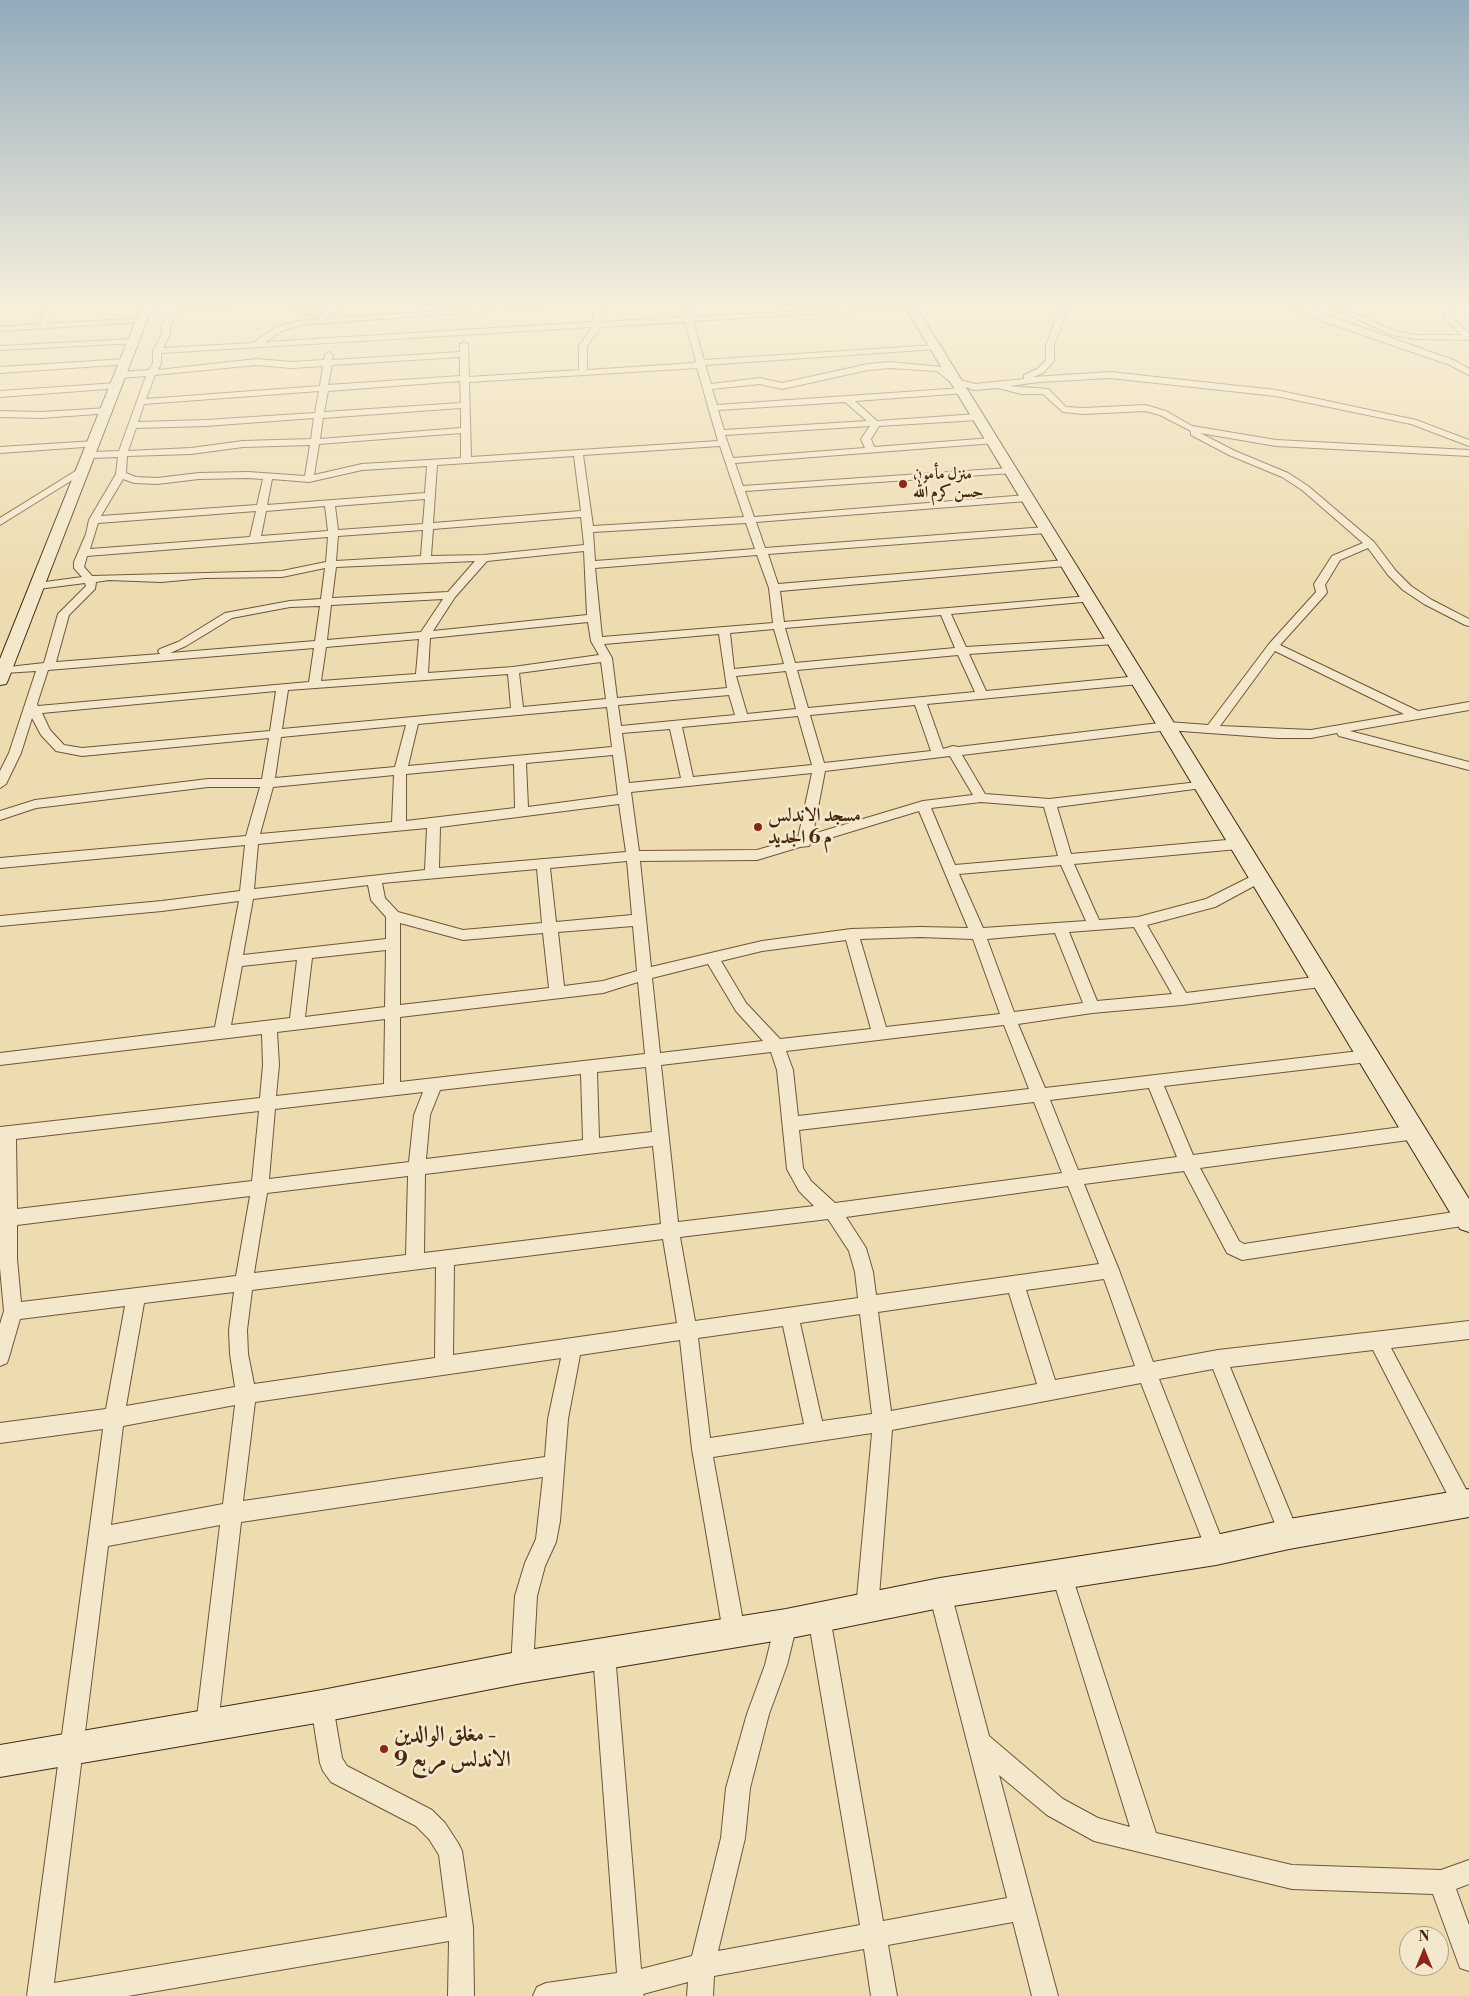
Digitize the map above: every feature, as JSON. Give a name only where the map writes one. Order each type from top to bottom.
[{"type":"street","points":[[2,675],[113,398]]},
{"type":"street","points":[[0,784],[15,753],[64,614],[89,590],[92,583],[78,566],[91,534],[94,520],[120,474],[123,452],[140,398]]},
{"type":"street","points":[[139,402],[190,398]]},
{"type":"street","points":[[309,479],[322,398]]},
{"type":"street","points":[[465,398],[466,460]]},
{"type":"street","points":[[711,398],[748,520],[774,588],[778,627],[818,768],[804,843]]},
{"type":"street","points":[[713,408],[854,398]]},
{"type":"street","points":[[967,398],[1009,471],[1168,726],[1468,1220],[1242,1252],[1233,1248],[1187,1161],[1154,1081]]},
{"type":"street","points":[[1052,398],[1063,409],[1083,411],[1129,408],[1154,410],[1189,428],[1207,442],[1285,475],[1322,500],[1370,544],[1392,573],[1407,588],[1428,602],[1469,623]]},
{"type":"street","points":[[1300,398],[1413,422],[1469,443]]},
{"type":"street","points":[[847,399],[876,424]]},
{"type":"street","points":[[132,425],[320,416],[465,405]]},
{"type":"street","points":[[0,414],[41,415],[108,411]]},
{"type":"street","points":[[120,474],[134,480],[157,481],[199,476],[309,479],[362,467],[432,464],[876,424],[978,417]]},
{"type":"street","points":[[870,450],[866,439],[876,424]]},
{"type":"street","points":[[1189,428],[1276,443],[1469,453]]},
{"type":"street","points":[[0,450],[186,451],[243,444],[314,442],[466,430]]},
{"type":"street","points":[[730,461],[992,441]]},
{"type":"street","points":[[578,452],[587,521],[588,565],[593,618],[597,641],[606,658],[633,856],[670,1231],[688,1331],[702,1449],[734,1632]]},
{"type":"street","points":[[426,559],[430,528],[432,464]]},
{"type":"street","points":[[0,522],[85,469]]},
{"type":"street","points":[[738,489],[1009,471]]},
{"type":"street","points":[[255,538],[268,477]]},
{"type":"street","points":[[94,520],[430,496]]},
{"type":"street","points":[[83,553],[255,538],[430,528],[587,521],[748,520],[1027,498]]},
{"type":"street","points":[[315,684],[331,564],[333,533],[330,503]]},
{"type":"street","points":[[588,565],[1046,530]]},
{"type":"street","points":[[1212,728],[1273,646],[1322,592],[1319,584],[1336,558],[1370,544]]},
{"type":"street","points":[[38,586],[109,577],[161,579],[205,575],[282,574],[331,564],[484,558],[588,548]]},
{"type":"street","points":[[422,676],[426,635],[451,595],[484,558]]},
{"type":"street","points":[[774,588],[1066,563]]},
{"type":"street","points":[[143,658],[182,644],[229,615],[290,604],[451,595]]},
{"type":"street","points":[[597,641],[724,632],[1089,599]]},
{"type":"street","points":[[945,612],[982,695]]},
{"type":"street","points":[[2,675],[46,666],[320,642],[426,635],[593,618]]},
{"type":"street","points":[[724,632],[729,673],[742,719]]},
{"type":"street","points":[[729,673],[962,651],[1114,641]]},
{"type":"street","points":[[1273,646],[1418,716]]},
{"type":"street","points":[[32,707],[513,670],[606,658]]},
{"type":"street","points":[[513,670],[517,712]]},
{"type":"street","points":[[616,730],[1139,680]]},
{"type":"street","points":[[222,1033],[247,894],[252,839],[268,783],[283,687]]},
{"type":"street","points":[[32,707],[45,732],[60,748],[82,752],[734,691]]},
{"type":"street","points":[[920,702],[938,752]]},
{"type":"street","points":[[0,863],[522,813],[688,781],[818,768],[953,750],[1168,726],[1277,734],[1311,734],[1337,731],[1469,706]]},
{"type":"street","points":[[399,826],[400,771],[413,722]]},
{"type":"street","points":[[675,725],[688,781]]},
{"type":"street","points":[[1337,731],[1469,766]]},
{"type":"street","points":[[0,816],[35,804],[193,784],[268,783],[619,750]]},
{"type":"street","points":[[953,750],[981,798]]},
{"type":"street","points":[[520,759],[522,813]]},
{"type":"street","points":[[0,921],[162,906],[374,879],[633,856],[757,855],[804,843],[923,805],[981,798],[1049,803],[1126,795],[1202,784]]},
{"type":"street","points":[[1049,803],[1066,861],[1095,926]]},
{"type":"street","points":[[923,805],[978,934],[1009,1019],[1041,1094],[1216,1550]]},
{"type":"street","points":[[432,875],[434,822]]},
{"type":"street","points":[[951,870],[1238,844]]},
{"type":"street","points":[[543,864],[557,993]]},
{"type":"street","points":[[0,1059],[603,987],[645,974],[762,946],[851,934],[920,932],[978,934],[1138,922],[1210,903],[1260,877]]},
{"type":"street","points":[[374,879],[378,900],[393,916],[463,935],[639,920]]},
{"type":"street","points":[[392,1089],[394,1012],[393,916]]},
{"type":"street","points":[[1138,922],[1182,999]]},
{"type":"street","points":[[1060,928],[1092,1006]]},
{"type":"street","points":[[851,934],[880,1034]]},
{"type":"street","points":[[235,961],[393,944]]},
{"type":"street","points":[[297,1023],[304,953]]},
{"type":"street","points":[[712,958],[741,1007],[777,1046],[785,1070],[795,1170],[805,1186],[832,1211],[857,1248],[864,1272],[883,1422],[867,1609]]},
{"type":"street","points":[[0,1357],[13,1311],[4,1218],[9,1174],[4,1134],[1009,1019],[1092,1006],[1182,999],[1323,982]]},
{"type":"street","points":[[207,1725],[246,1394],[239,1354],[238,1330],[260,1187],[261,1150],[268,1103],[271,1059],[269,1027]]},
{"type":"street","points":[[790,1124],[1368,1056]]},
{"type":"street","points":[[589,1066],[591,1148]]},
{"type":"street","points":[[415,1260],[417,1168],[422,1115],[434,1084]]},
{"type":"street","points":[[13,1311],[415,1260],[832,1211],[1187,1161],[1416,1132]]},
{"type":"street","points":[[4,1218],[591,1148],[660,1138]]},
{"type":"street","points":[[444,1366],[445,1257]]},
{"type":"street","points":[[0,1433],[114,1418],[246,1394],[1110,1270]]},
{"type":"street","points":[[1015,1284],[1049,1391]]},
{"type":"street","points":[[40,1996],[114,1418],[136,1296]]},
{"type":"street","points":[[790,1317],[815,1432]]},
{"type":"street","points":[[702,1449],[883,1422],[1218,1359],[1469,1330]]},
{"type":"street","points":[[0,1761],[322,1706],[522,1667],[786,1624],[940,1593],[1062,1576],[1216,1550],[1289,1534],[1466,1504],[1378,1341]]},
{"type":"street","points":[[522,1667],[526,1596],[535,1563],[546,1542],[550,1521],[558,1419],[572,1348]]},
{"type":"street","points":[[1218,1359],[1289,1534]]},
{"type":"street","points":[[99,1537],[232,1513],[553,1466]]},
{"type":"street","points":[[1062,1576],[1146,1843]]},
{"type":"street","points":[[940,1593],[1045,1996]]},
{"type":"street","points":[[819,1618],[884,1996]]},
{"type":"street","points":[[700,1996],[702,1966],[733,1838],[738,1788],[760,1706],[776,1665],[786,1624]]},
{"type":"street","points":[[604,1654],[630,1990]]},
{"type":"street","points":[[322,1706],[332,1763],[339,1774],[424,1818],[437,1831],[450,1850],[461,1927],[461,1996]]},
{"type":"street","points":[[979,1743],[1063,1811],[1094,1830],[1292,1877],[1440,1882],[1469,1872]]},
{"type":"street","points":[[1440,1882],[1469,1959]]},
{"type":"street","points":[[546,1996],[630,1990],[650,1980],[702,1966],[1022,1908]]},
{"type":"street","points":[[54,1996],[461,1927]]},
{"type":"place","name":"منزل مأمون حسن كرم الله","points":[[903,484]]},
{"type":"place","name":"مسجد الاندلس م 6 الجديد","points":[[758,827]]},
{"type":"place","name":"مغلق الوالدين - الاندلس مربع 9","points":[[384,1749]]}]
